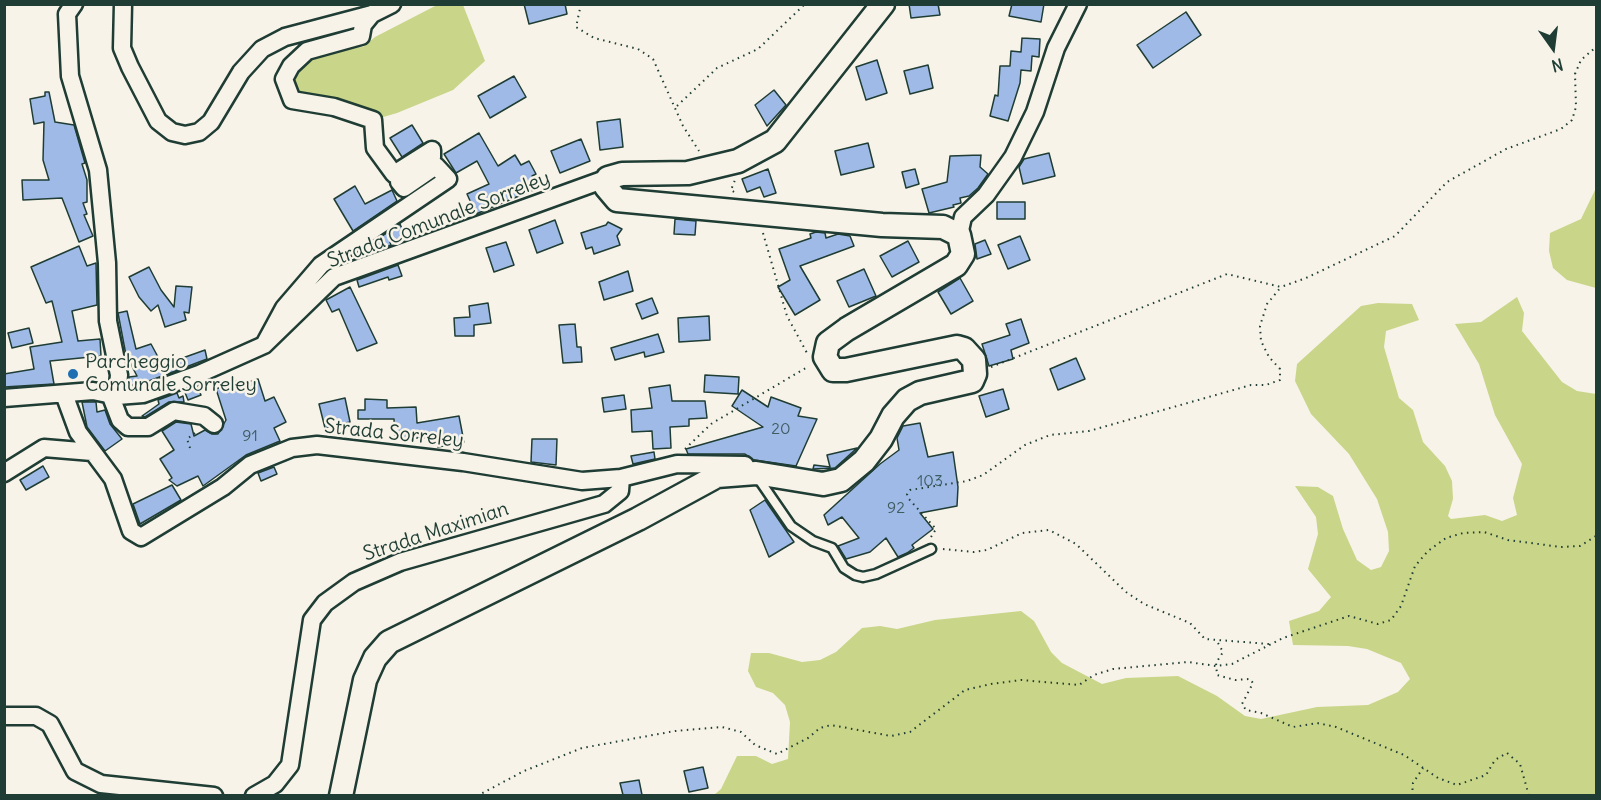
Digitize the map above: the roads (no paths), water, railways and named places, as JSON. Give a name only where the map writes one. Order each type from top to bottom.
[{"type":"street","points":[[74,4],[67,14],[70,76],[98,170],[108,263],[108,321],[119,375],[113,395],[120,420],[128,427],[148,427],[174,411],[204,416],[214,424]]},
{"type":"street","points":[[123,4],[122,48],[130,67],[158,121],[172,132],[185,135],[199,132],[211,122],[241,72],[262,49],[285,37],[372,14],[392,4]]},
{"type":"street","points":[[883,4],[775,141],[738,161],[688,173],[622,174],[608,178],[606,187],[617,200],[882,225],[943,227],[959,235]]},
{"type":"street","points":[[341,795],[365,680],[375,658],[389,642],[638,519],[698,484],[717,477],[756,473],[823,484],[841,480],[864,460],[881,439],[893,416],[907,400],[920,393],[963,385],[972,381],[975,374],[974,360],[964,350],[957,348],[846,370],[833,370],[825,357],[828,343],[847,329],[956,265],[963,254],[959,235],[963,218],[986,195],[1013,157],[1035,112],[1056,48],[1078,4]]},
{"type":"street","points":[[264,345],[284,308],[321,265],[448,179],[436,166],[404,188],[399,183],[432,157],[432,150],[394,174],[375,148],[373,120],[334,107],[292,100],[284,79],[291,66],[307,51],[361,36],[363,25],[372,14]]},
{"type":"street","name":"Strada Comunale Sorreley","points":[[4,398],[93,391],[113,395],[143,394],[199,374],[264,345],[334,277],[608,178]]},
{"type":"street","name":"Strada Sorreley","points":[[64,394],[78,432],[113,479],[130,531],[141,537],[223,487],[250,465],[292,448],[317,445],[464,462],[582,481],[621,478],[677,464],[744,464],[756,473]]},
{"type":"street","points":[[4,473],[44,448],[92,452]]},
{"type":"street","name":"Strada Maximian","points":[[254,795],[275,784],[290,765],[312,620],[325,603],[354,582],[400,562],[604,504],[620,491],[621,478]]},
{"type":"street","points":[[4,716],[36,716],[50,724],[75,771],[100,784],[214,795]]},
{"type":"lane","points":[[756,473],[791,526],[813,541],[832,548],[844,568],[855,575],[867,577],[931,549]]},
{"type":"place","name":"Parcheggio Comunale Sorreley","points":[[73,374]]}]
